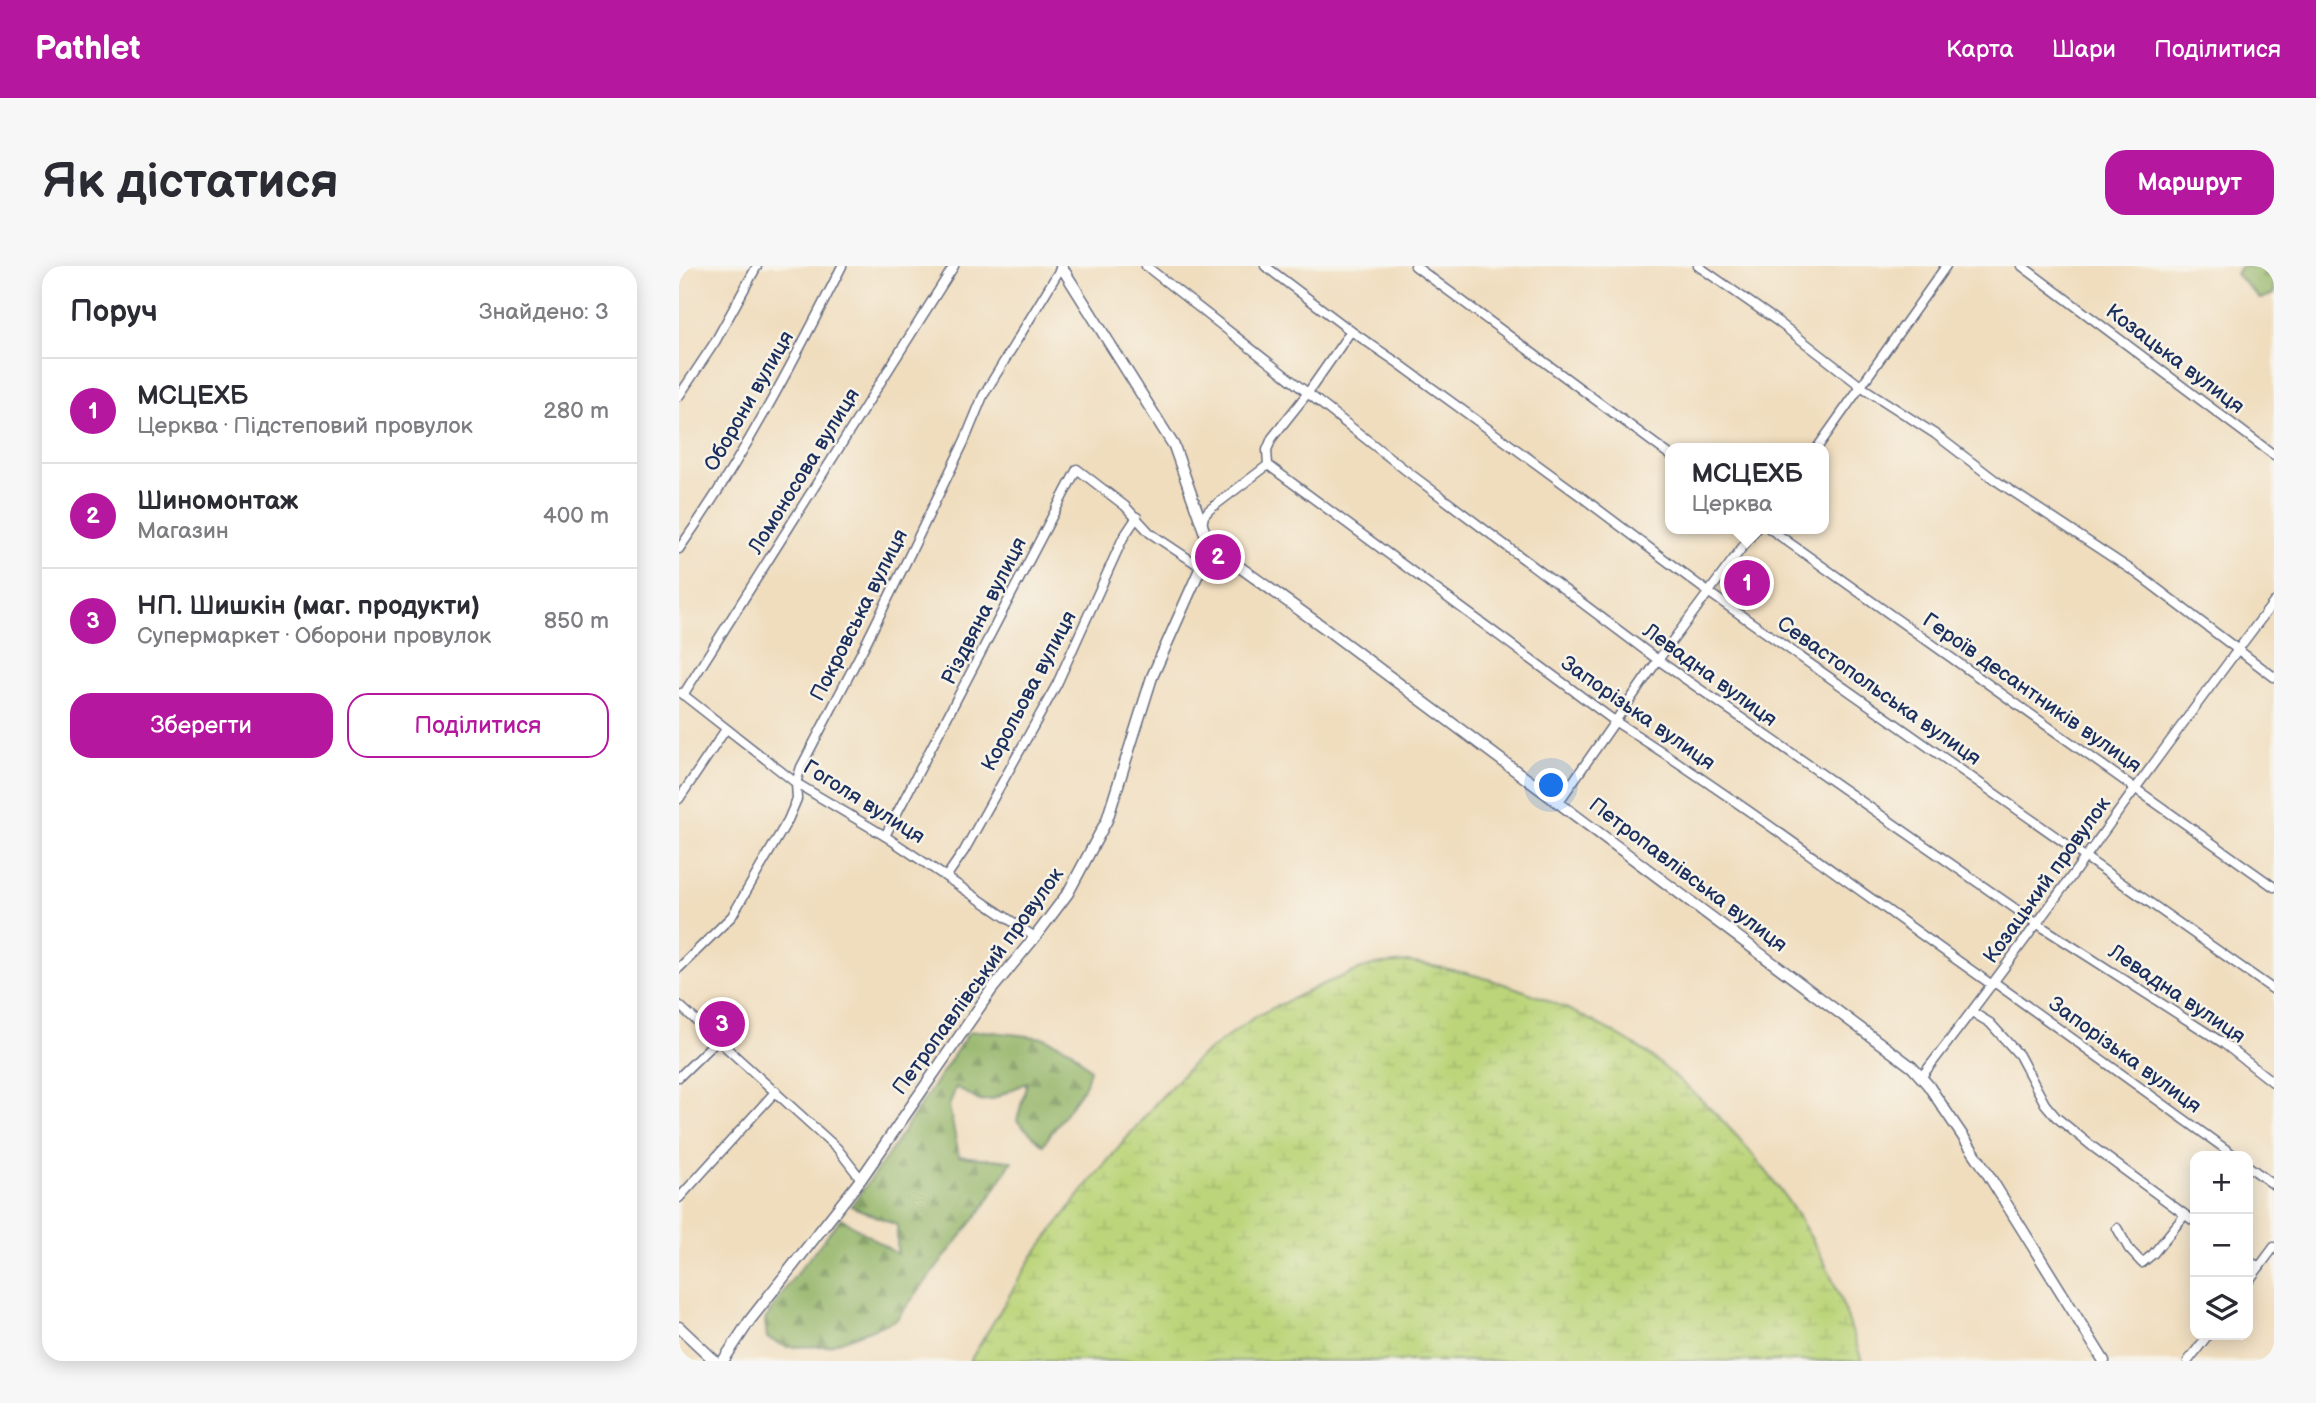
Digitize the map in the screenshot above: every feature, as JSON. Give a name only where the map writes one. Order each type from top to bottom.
[{"type":"street","points":[[679,396],[715,342],[757,266]]},
{"type":"street","name":"Оборони вулиця","points":[[679,549],[746,446],[842,266]]},
{"type":"street","name":"Ломоносова вулиця","points":[[681,693],[954,266]]},
{"type":"street","name":"Петропавлівська вулиця","points":[[1061,266],[1174,446],[1207,539],[1216,550],[1898,1055],[1922,1076],[1981,1163],[2104,1361]]},
{"type":"street","name":"Покровська вулиця","points":[[679,968],[732,916],[788,820],[797,799],[796,783],[801,766],[864,648],[964,442],[983,396],[1061,266]]},
{"type":"street","name":"Левадна вулиця","points":[[1146,266],[1307,394],[1658,660],[2036,923],[2223,1043],[2274,1083]]},
{"type":"street","name":"Севастопольська вулиця","points":[[1265,266],[1708,592],[2274,989]]},
{"type":"street","points":[[1415,266],[1665,451]]},
{"type":"street","points":[[1698,266],[1777,321],[1862,387],[1935,434],[1994,480],[2139,575],[2274,677]]},
{"type":"street","points":[[1821,443],[1946,266]]},
{"type":"street","name":"Козацька вулиця","points":[[2022,266],[2274,454]]},
{"type":"street","points":[[1202,525],[1209,510],[1268,465],[1267,450],[1272,438],[1351,331]]},
{"type":"street","name":"Запорізька вулиця","points":[[1268,465],[1616,722],[1767,824],[2228,1151]]},
{"type":"street","name":"Різдвяна вулиця","points":[[885,836],[1077,469],[1137,517]]},
{"type":"street","points":[[1137,517],[1150,533],[1201,568]]},
{"type":"street","name":"Корольова вулиця","points":[[946,877],[964,851],[1057,684],[1123,538],[1137,517]]},
{"type":"street","points":[[1558,803],[1658,660],[1752,534]]},
{"type":"street","name":"Героїв десантників вулиця","points":[[1777,534],[2274,887]]},
{"type":"street","name":"Петропавлівський провулок","points":[[723,1361],[750,1320],[861,1179],[992,989],[1068,893],[1107,820],[1152,677],[1201,568],[1208,556],[1216,550]]},
{"type":"street","name":"Козацький провулок","points":[[1922,1076],[1993,984],[2274,601]]},
{"type":"street","name":"Гоголя вулиця","points":[[681,693],[796,783],[885,836],[1035,937]]},
{"type":"street","points":[[679,799],[726,729]]},
{"type":"street","points":[[679,1005],[837,1147],[861,1179]]},
{"type":"street","points":[[1972,1012],[1990,1023],[2019,1055],[2045,1104],[2056,1117],[2190,1219]]},
{"type":"street","points":[[679,1077],[716,1041]]},
{"type":"street","points":[[679,1198],[776,1091]]},
{"type":"street","points":[[2253,1170],[2274,1185]]},
{"type":"street","points":[[2117,1228],[2142,1263],[2185,1216]]},
{"type":"street","points":[[2252,1277],[2274,1247]]},
{"type":"street","points":[[2253,1264],[2260,1266]]},
{"type":"street","points":[[679,1327],[715,1361]]},
{"type":"street","points":[[2188,1361],[2204,1340]]},
{"type":"green space","points":[[2241,266],[2274,266],[2274,294],[2260,299],[2236,274]]},
{"type":"green space","points":[[1408,962],[1498,982],[1555,1003],[1640,1048],[1688,1088],[1748,1149],[1799,1218],[1835,1286],[1862,1361],[970,1361],[1033,1256],[1085,1188],[1155,1104],[1197,1059],[1256,1016],[1321,985],[1372,965]]},
{"type":"green space","points":[[984,1031],[1045,1038],[1070,1049],[1090,1069],[1086,1084],[1043,1145],[1017,1121],[1027,1082],[993,1099],[979,1101],[956,1087],[949,1106],[959,1156],[1012,1161],[985,1205],[896,1320],[828,1346],[787,1347],[767,1338],[765,1320],[791,1281],[841,1218],[897,1254],[897,1225],[851,1206],[969,1032]]},
{"type":"place","name":"Шиномонтаж","points":[[1218,557]]},
{"type":"place","name":"МСЦЕХБ","points":[[1747,583]]},
{"type":"place","name":"НП. Шишкін (маг. продукти)","points":[[722,1024]]}]
